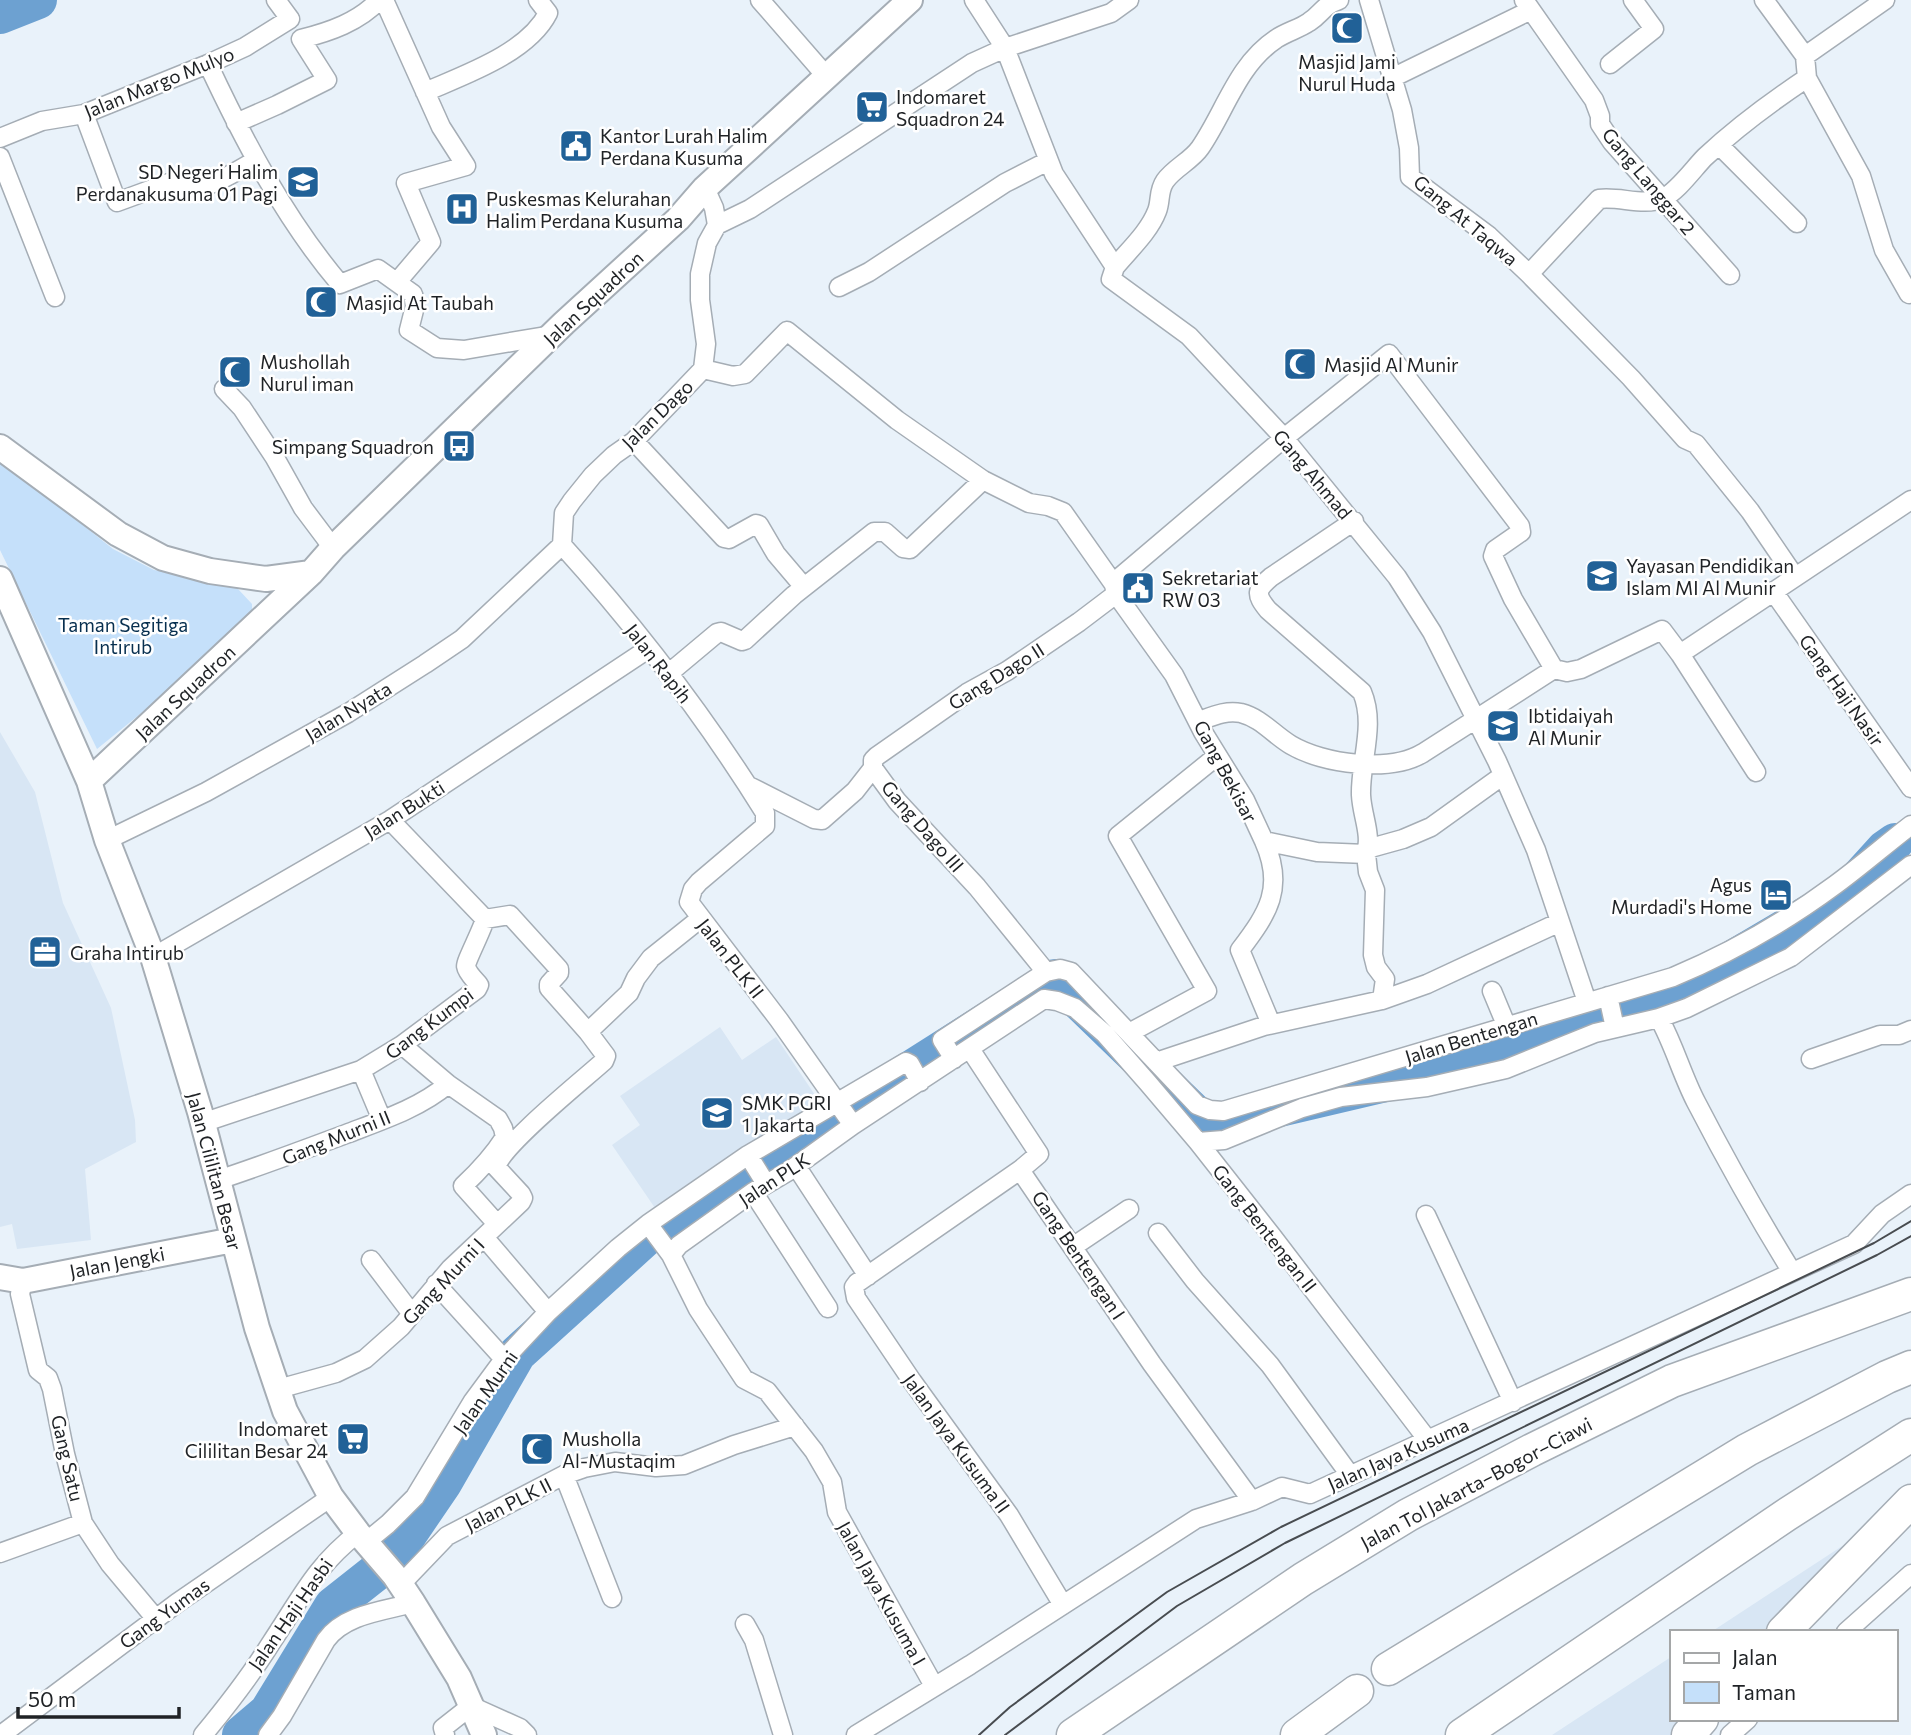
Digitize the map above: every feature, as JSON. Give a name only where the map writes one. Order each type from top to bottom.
[{"type":"highway","name":"Jalan Tol Jakarta–Bogor–Ciawi","points":[[1073,1735],[1303,1579],[1408,1515],[1487,1473],[1672,1381],[1911,1294]]},
{"type":"highway","points":[[1388,1669],[1747,1450],[1911,1367]]},
{"type":"highway","points":[[1462,1735],[1786,1515],[1911,1435]]},
{"type":"highway","points":[[1785,1630],[1911,1501]]},
{"type":"highway","points":[[1297,1735],[1357,1690]]},
{"type":"highway","points":[[1688,1735],[1700,1721]]},
{"type":"street","points":[[236,123],[327,80],[276,0]]},
{"type":"street","points":[[300,39],[329,32],[382,0],[441,127],[466,166],[406,183],[431,242],[397,282]]},
{"type":"street","points":[[425,92],[472,71],[517,46],[535,32],[548,13],[538,0]]},
{"type":"street","points":[[760,0],[827,77]]},
{"type":"street","name":"Jalan Squadron","points":[[89,781],[310,573],[552,335],[678,219],[705,188],[911,0]]},
{"type":"street","name":"Gang Ahmad","points":[[974,0],[1005,48],[1048,161],[1077,211],[1115,267],[1112,281],[1189,336],[1284,438],[1398,577],[1432,632],[1536,850],[1587,1002]]},
{"type":"street","points":[[705,188],[714,208],[717,225],[750,209],[952,75],[1005,48],[1111,13],[1129,0]]},
{"type":"street","name":"Gang At Taqwa","points":[[1369,0],[1394,78],[1407,131],[1410,177],[1489,236],[1529,274],[1599,199],[1661,199]]},
{"type":"street","points":[[1610,64],[1654,29],[1633,0]]},
{"type":"street","points":[[1764,0],[1805,56],[1807,78],[1861,176],[1884,250],[1909,294]]},
{"type":"street","points":[[1805,56],[1885,0]]},
{"type":"street","points":[[1115,267],[1149,226],[1158,209],[1163,183],[1198,151],[1235,84],[1251,63],[1275,40],[1310,21],[1329,2]]},
{"type":"street","points":[[1394,78],[1528,5]]},
{"type":"street","name":"Gang Langgar 2","points":[[1528,5],[1594,100],[1600,124],[1612,142],[1730,275]]},
{"type":"street","name":"Jalan Margo Mulyo","points":[[0,138],[42,121],[84,114],[208,64],[245,47],[290,19]]},
{"type":"street","points":[[208,64],[256,160],[322,263],[340,284],[378,269],[413,294],[415,306],[410,330],[437,348],[464,350],[552,335]]},
{"type":"street","points":[[1661,199],[1762,108],[1807,78]]},
{"type":"street","points":[[84,114],[117,202],[177,180],[188,192],[204,188],[256,160]]},
{"type":"street","points":[[1719,145],[1797,223]]},
{"type":"street","points":[[0,157],[55,297]]},
{"type":"street","points":[[839,287],[880,265],[1005,183],[1048,161]]},
{"type":"street","name":"Jalan Dago","points":[[562,545],[564,513],[572,500],[607,462],[634,441],[703,369],[706,344],[700,300],[700,274],[707,243],[717,225]]},
{"type":"street","points":[[1529,274],[1631,378],[1685,439],[1696,444],[1750,511],[1795,577]]},
{"type":"street","name":"Gang Bekisar","points":[[703,369],[733,376],[745,374],[787,331],[897,420],[983,480],[1020,499],[1063,512],[1159,652],[1217,756],[1245,800],[1264,841],[1317,852],[1366,851],[1431,827],[1502,776]]},
{"type":"street","name":"Gang Dago II","points":[[873,768],[873,760],[877,756],[967,692],[1007,671],[1079,622],[1284,438],[1388,354],[1520,526],[1521,533],[1495,550],[1493,556],[1513,599],[1554,669]]},
{"type":"street","points":[[224,388],[242,408],[275,458],[303,508],[333,548]]},
{"type":"street","points":[[634,441],[724,538],[729,539],[756,524],[759,526],[776,554],[804,587]]},
{"type":"street","points":[[0,447],[118,534],[163,558],[211,571],[266,579],[310,573]]},
{"type":"street","points":[[668,674],[716,633],[721,632],[745,640],[804,587],[877,531],[885,532],[903,548],[910,549],[983,480]]},
{"type":"street","points":[[1680,654],[1911,500]]},
{"type":"street","points":[[1354,521],[1271,577],[1262,585],[1258,594],[1268,610],[1362,692],[1366,704],[1361,793],[1369,839],[1366,851],[1375,890],[1373,955],[1376,967],[1385,979],[1382,1000]]},
{"type":"street","name":"Jalan Rapih","points":[[562,545],[668,674],[748,786]]},
{"type":"street","name":"Jalan Nyata","points":[[107,840],[206,792],[348,713],[425,664],[462,639],[562,545]]},
{"type":"street","name":"Jalan Cililitan Besar","points":[[0,579],[89,781],[107,840],[153,957],[177,1032],[257,1328],[285,1411],[331,1497],[403,1588],[459,1678],[484,1735]]},
{"type":"street","name":"Gang Haji Nasir","points":[[1773,591],[1911,788]]},
{"type":"street","points":[[1199,721],[1224,712],[1240,713],[1258,720],[1300,750],[1344,762],[1394,763],[1410,760],[1554,669],[1567,672],[1581,669],[1662,630],[1756,772]]},
{"type":"street","name":"Jalan Bukti","points":[[153,957],[390,820],[648,649]]},
{"type":"street","points":[[1129,1033],[1207,991],[1118,836],[1217,756]]},
{"type":"street","name":"Gang Dago III","points":[[748,786],[805,815],[822,820],[855,790],[873,768],[897,801],[977,887],[1044,986]]},
{"type":"street","name":"Jalan PLK II","points":[[748,786],[765,813],[767,822],[693,889],[689,902],[845,1112]]},
{"type":"street","points":[[390,820],[485,919],[509,915],[559,969],[559,974],[549,984],[549,988],[588,1032],[629,993],[651,958],[701,918]]},
{"type":"street","name":"Jalan Bentengan","points":[[1044,986],[1060,969],[1070,972],[1102,1018],[1129,1033],[1197,1105],[1223,1111],[1673,977],[1726,954],[1792,914],[1835,885],[1911,825]]},
{"type":"street","points":[[1264,841],[1273,862],[1273,897],[1256,929],[1240,950],[1271,1024]]},
{"type":"street","name":"Jalan Bentengan","points":[[1198,1142],[1224,1140],[1302,1108],[1341,1097],[1427,1087],[1493,1072],[1614,1024],[1659,1018],[1696,1004],[1791,957],[1911,864]]},
{"type":"street","name":"Gang Kumpi","points":[[202,1123],[361,1070],[402,1045],[477,989],[479,985],[466,968],[466,961],[478,941],[485,919]]},
{"type":"street","points":[[1156,1062],[1271,1024],[1382,1000],[1438,979],[1560,922]]},
{"type":"street","points":[[948,1050],[1044,986],[1057,1001],[1102,1018]]},
{"type":"street","name":"Jalan PLK","points":[[650,1227],[749,1157],[845,1112],[948,1050],[970,1049],[1044,986]]},
{"type":"street","points":[[1492,991],[1507,1027]]},
{"type":"street","points":[[1609,998],[1614,1024]]},
{"type":"street","name":"Gang Bentengan II","points":[[1102,1018],[1427,1440]]},
{"type":"street","points":[[1659,1018],[1671,1039],[1694,1099],[1747,1199],[1792,1272]]},
{"type":"street","points":[[1811,1059],[1880,1035],[1899,1035],[1911,1031]]},
{"type":"street","name":"Gang Murni I","points":[[278,1389],[336,1373],[365,1359],[523,1198],[496,1165],[525,1131],[604,1061],[606,1056],[588,1032]]},
{"type":"street","points":[[402,1045],[448,1084],[498,1119],[503,1128],[505,1137],[487,1163],[463,1186],[497,1224]]},
{"type":"street","points":[[970,1049],[1038,1154],[1036,1159],[1020,1170]]},
{"type":"street","points":[[361,1070],[382,1120]]},
{"type":"street","points":[[845,1112],[914,1072]]},
{"type":"street","name":"Gang Murni II","points":[[218,1180],[274,1162],[382,1120],[430,1097],[448,1084]]},
{"type":"street","name":"Jalan PLK","points":[[670,1253],[761,1186],[796,1166],[845,1112]]},
{"type":"street","name":"Jalan PLK","points":[[749,1157],[761,1186]]},
{"type":"street","name":"Jalan Jaya Kusuma II","points":[[796,1166],[863,1280],[854,1287],[862,1307],[1009,1515],[1063,1605]]},
{"type":"street","name":"Gang Bentengan I","points":[[863,1280],[1020,1170],[1152,1364],[1252,1501]]},
{"type":"street","points":[[761,1186],[828,1308]]},
{"type":"street","name":"Jalan Jaya Kusuma","points":[[856,1735],[1196,1519],[1252,1501],[1282,1487],[1310,1494],[1513,1402],[1854,1244],[1882,1214],[1911,1194]]},
{"type":"street","points":[[1074,1246],[1129,1209]]},
{"type":"street","points":[[1426,1215],[1513,1402]]},
{"type":"street","points":[[650,1227],[670,1253],[698,1309],[744,1378],[767,1391],[795,1426]]},
{"type":"street","name":"Jalan Murni","points":[[365,1541],[388,1524],[415,1497],[473,1401],[504,1359],[548,1312],[618,1248],[650,1227]]},
{"type":"street","points":[[1158,1233],[1195,1281],[1270,1365],[1350,1475]]},
{"type":"street","points":[[484,1237],[548,1312]]},
{"type":"street","name":"Jalan Jengki","points":[[11,1279],[233,1240]]},
{"type":"street","points":[[371,1260],[412,1314]]},
{"type":"street","name":"Gang Satu","points":[[11,1279],[20,1294],[38,1370],[49,1379],[52,1389],[83,1523],[110,1564],[156,1619]]},
{"type":"street","points":[[436,1284],[504,1359]]},
{"type":"street","name":"Jalan PLK II","points":[[403,1588],[447,1536],[564,1475],[615,1462],[656,1468],[684,1465],[734,1445],[795,1426]]},
{"type":"street","name":"Jalan Jaya Kusuma I","points":[[795,1426],[832,1482],[837,1512],[934,1686]]},
{"type":"street","points":[[564,1475],[612,1598]]},
{"type":"street","name":"Gang Yumas","points":[[1,1735],[156,1619],[331,1497]]},
{"type":"street","points":[[0,1553],[83,1523]]},
{"type":"street","name":"Jalan Haji Hasbi","points":[[203,1735],[271,1644],[300,1595],[335,1551],[365,1541]]},
{"type":"street","points":[[1848,1630],[1911,1574]]},
{"type":"street","points":[[268,1735],[326,1640],[336,1629],[358,1618],[403,1588]]},
{"type":"street","points":[[745,1625],[754,1640],[783,1735]]},
{"type":"street","points":[[445,1735],[443,1728],[471,1706],[520,1728],[527,1735]]},
{"type":"street","points":[[1730,1735],[1746,1721]]},
{"type":"shaded area","points":[[0,732],[35,792],[63,903],[111,1008],[135,1120],[136,1142],[85,1169],[91,1240],[17,1249],[12,1224],[0,1227]]},
{"type":"shaded area","name":"SMK PGRI 1 Jakarta","points":[[720,1027],[742,1060],[776,1037],[819,1101],[657,1211],[612,1145],[640,1125],[620,1096]]},
{"type":"shaded area","points":[[1911,1501],[1806,1630],[1714,1630]]},
{"type":"shaded area","points":[[1670,1658],[1670,1721],[1719,1721],[1706,1735],[1552,1735]]},
{"type":"green space","name":"Taman Segitiga Intirub","points":[[0,459],[113,549],[154,570],[214,579],[238,589],[252,604],[252,620],[97,749],[0,550]]},
{"type":"waterway","points":[[0,15],[38,0]]},
{"type":"waterway","points":[[241,1735],[268,1712],[333,1606],[390,1561],[443,1483],[517,1354],[645,1238],[1055,978],[1207,1125],[1411,1077],[1583,1027],[1707,974],[1846,892],[1885,849],[1895,842]]},
{"type":"tram line","points":[[979,1735],[1010,1707],[1167,1592],[1281,1527],[1874,1243],[1911,1221]]},
{"type":"tram line","points":[[1005,1735],[1177,1606],[1285,1543],[1911,1236]]},
{"type":"place","name":"Masjid Jami Nurul Huda","points":[[1347,28]]},
{"type":"place","name":"Indomaret Squadron 24","points":[[872,107]]},
{"type":"place","name":"Kantor Lurah Halim Perdana Kusuma","points":[[576,146]]},
{"type":"place","name":"SD Negeri Halim Perdanakusuma 01 Pagi","points":[[303,182]]},
{"type":"place","name":"Puskesmas Kelurahan Halim Perdana Kusuma","points":[[462,209]]},
{"type":"place","name":"Masjid At Taubah","points":[[321,302]]},
{"type":"place","name":"Masjid Al Munir","points":[[1300,364]]},
{"type":"place","name":"Mushollah Nurul iman","points":[[235,372]]},
{"type":"place","name":"Simpang Squadron","points":[[459,446]]},
{"type":"place","name":"Yayasan Pendidikan Islam MI Al Munir","points":[[1602,576]]},
{"type":"place","name":"Sekretariat RW 03","points":[[1138,588]]},
{"type":"place","name":"Ibtidaiyah Al Munir","points":[[1503,726]]},
{"type":"place","name":"Agus Murdadi's Home","points":[[1776,895]]},
{"type":"place","name":"Graha Intirub","points":[[45,952]]},
{"type":"place","name":"SMK PGRI 1 Jakarta","points":[[717,1113]]},
{"type":"place","name":"Indomaret Cililitan Besar 24","points":[[353,1439]]},
{"type":"place","name":"Musholla Al-Mustaqim","points":[[537,1449]]}]
